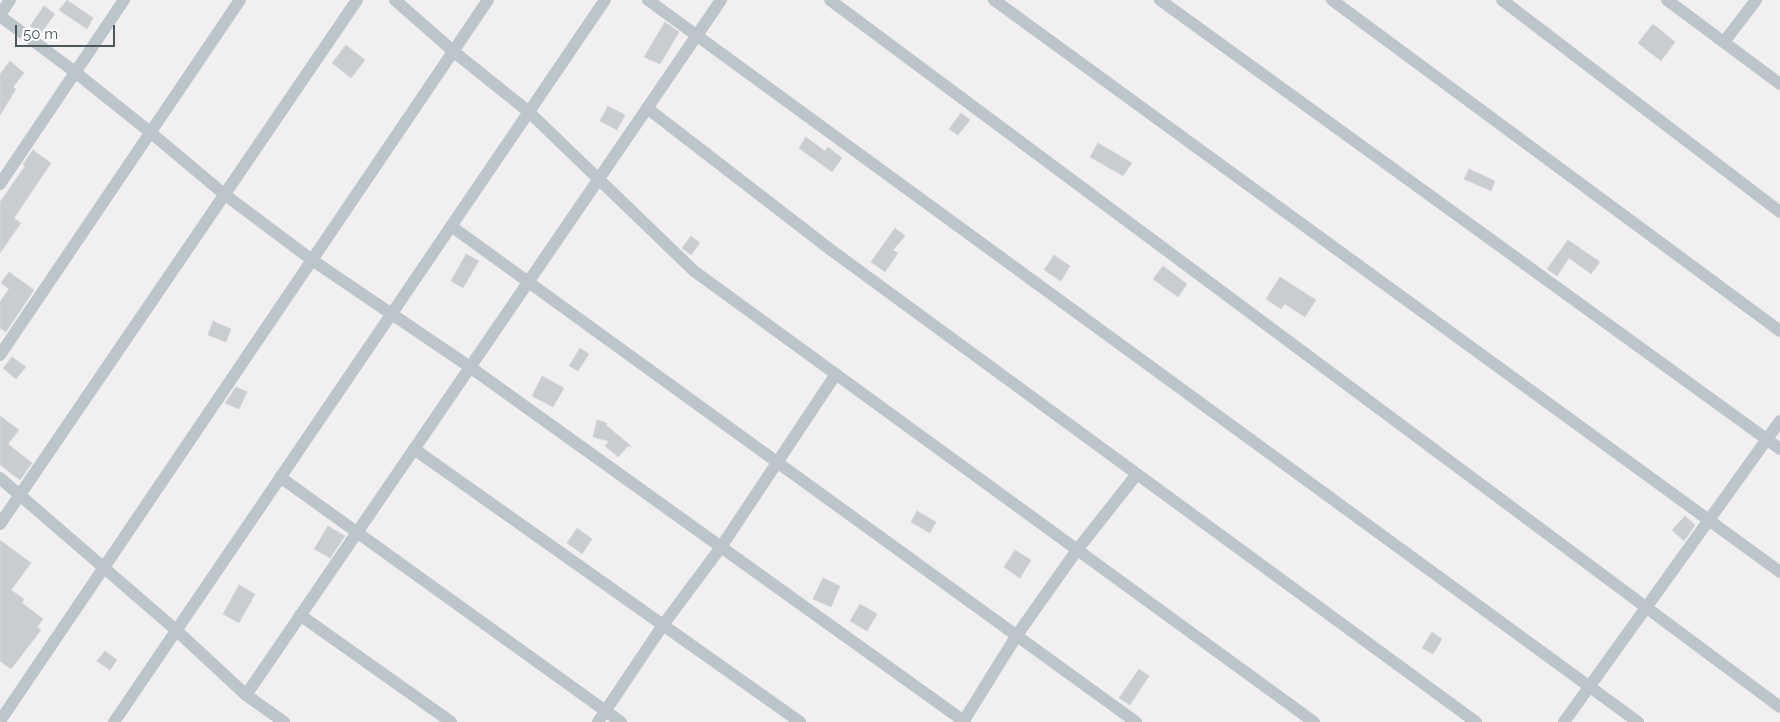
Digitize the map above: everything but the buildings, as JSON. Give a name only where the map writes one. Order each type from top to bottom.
[{"type":"street","points":[[10,0],[0,15],[75,72],[224,194],[312,260],[470,367],[964,722],[1017,635],[1077,550],[1137,474]]},
{"type":"street","points":[[0,184],[124,0]]},
{"type":"street","points":[[0,355],[240,0]]},
{"type":"street","points":[[0,524],[356,0]]},
{"type":"street","points":[[395,0],[453,51],[529,112],[694,271],[1314,722]]},
{"type":"street","points":[[0,721],[488,0]]},
{"type":"street","points":[[114,722],[604,0]]},
{"type":"street","points":[[648,0],[1638,722]]},
{"type":"street","points":[[246,695],[721,0]]},
{"type":"street","points":[[830,0],[1780,707]]},
{"type":"street","points":[[994,0],[1780,572]]},
{"type":"street","points":[[1160,0],[1780,449]]},
{"type":"street","points":[[1332,0],[1780,331]]},
{"type":"street","points":[[1502,0],[1780,212]]},
{"type":"street","points":[[1667,0],[1780,84]]},
{"type":"street","points":[[1724,42],[1756,0]]},
{"type":"street","points":[[647,108],[831,250],[1476,722]]},
{"type":"street","points":[[451,226],[1136,722]]},
{"type":"street","points":[[598,722],[663,625],[721,547],[836,374]]},
{"type":"street","points":[[1564,722],[1780,420]]},
{"type":"street","points":[[414,449],[800,722]]},
{"type":"street","points":[[280,477],[622,722]]},
{"type":"street","points":[[0,478],[176,630],[246,695],[284,722]]},
{"type":"street","points":[[300,615],[452,722]]}]
